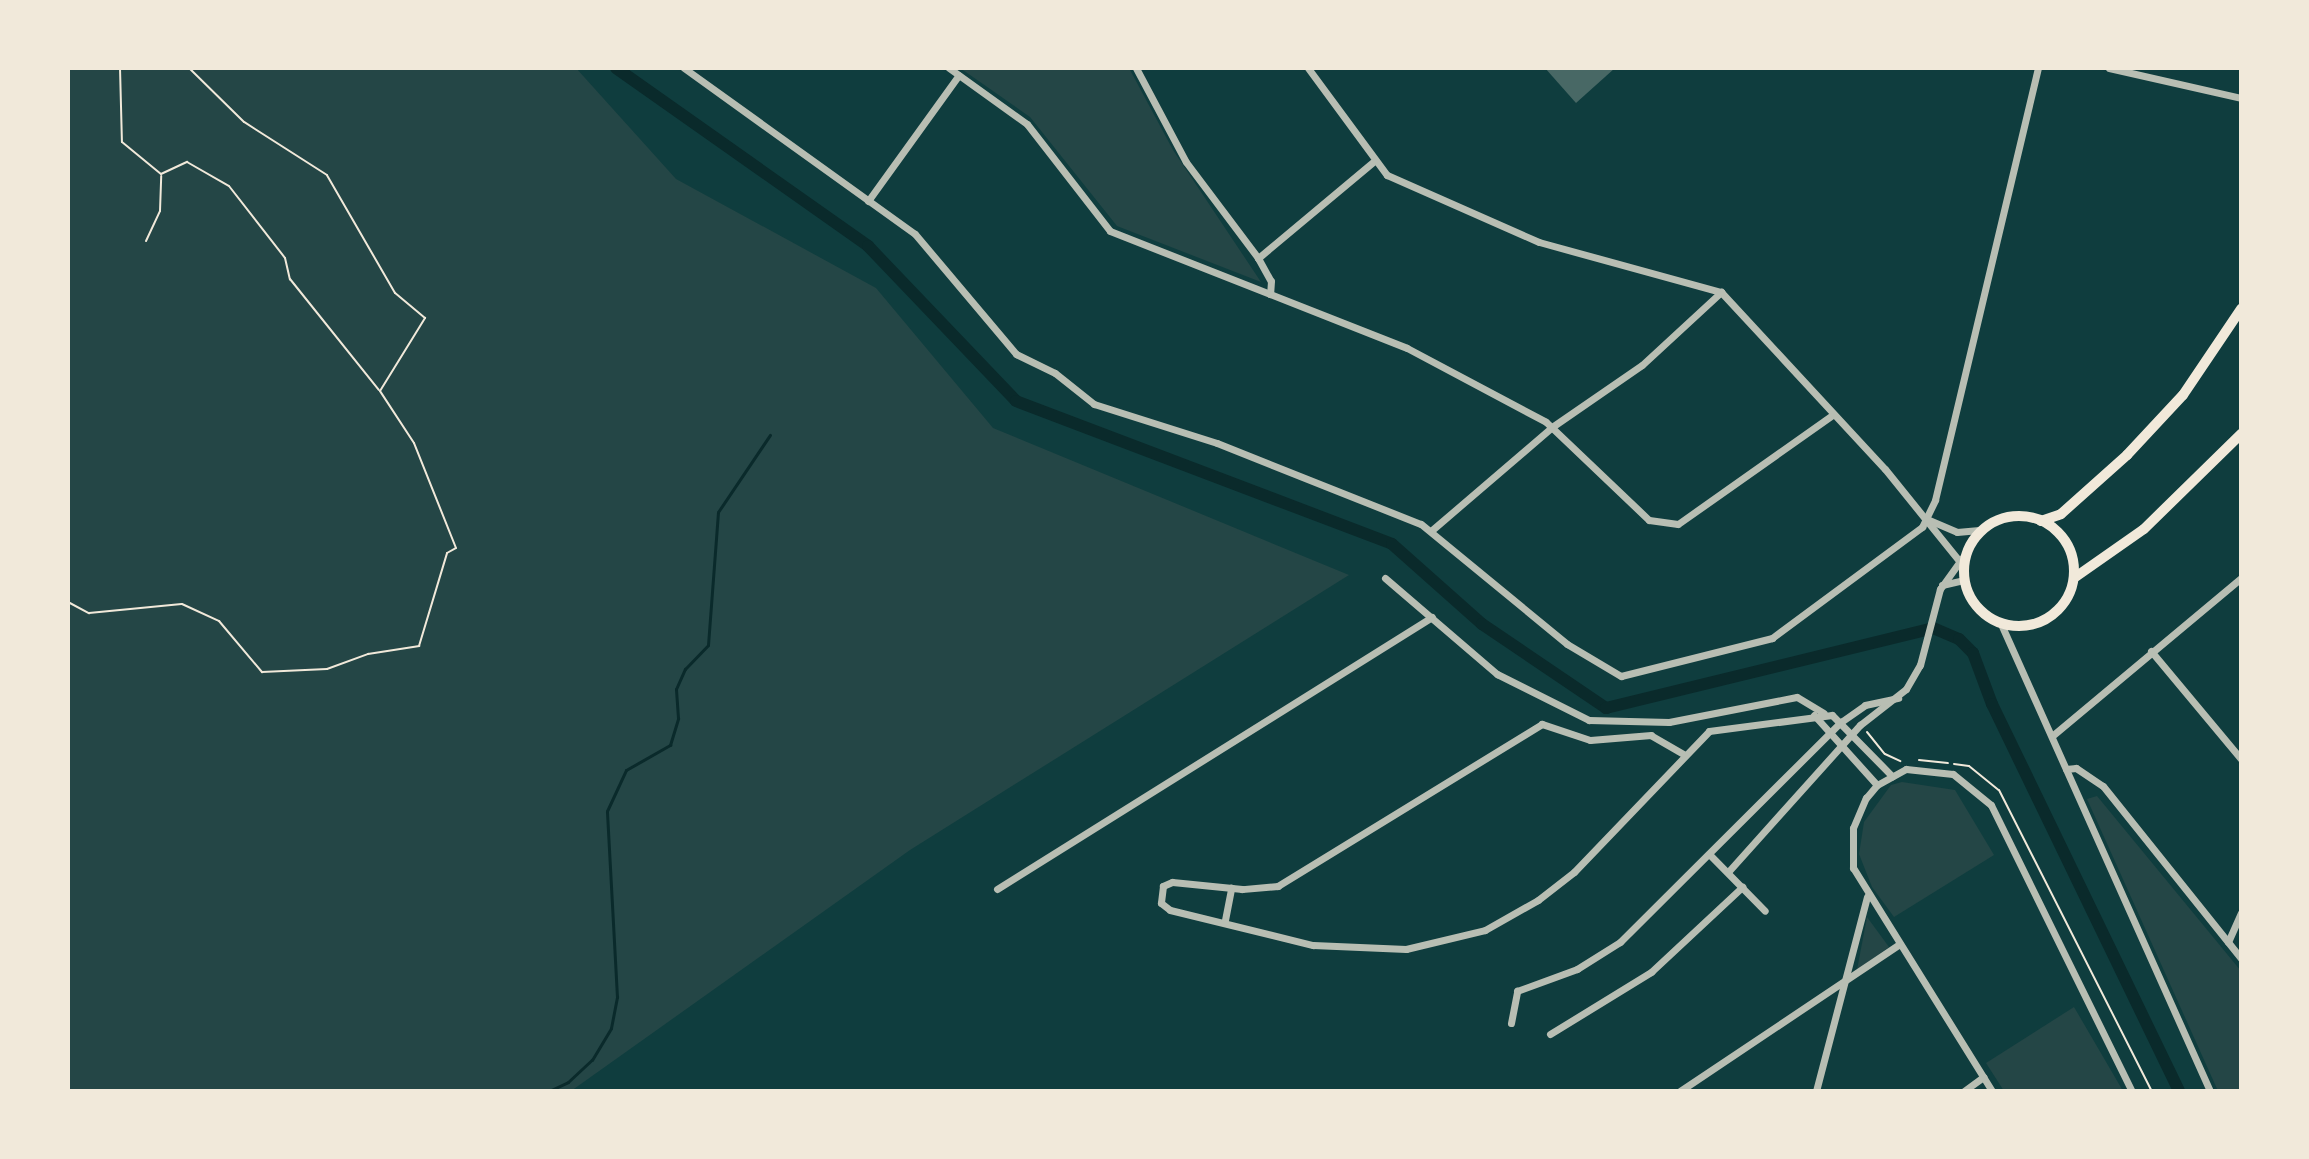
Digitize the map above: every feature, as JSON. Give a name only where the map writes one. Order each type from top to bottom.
[{"type":"main road","points":[[2041,521],[2069,548],[2074,578],[2070,594],[2049,619],[2017,627],[2001,624],[1973,602],[1964,580],[1961,563],[1982,530],[2008,517],[2041,521],[2061,514],[2127,455],[2183,395],[2241,309]]},
{"type":"main road","points":[[2074,578],[2144,529],[2241,434]]},
{"type":"street","points":[[684,68],[915,234],[1016,354],[1055,373],[1094,404],[1217,443],[1432,530],[1567,644],[1621,676],[1772,638],[1918,533],[1927,519],[2038,68]]},
{"type":"street","points":[[949,68],[1033,131],[1110,231],[1407,348],[1552,427],[1649,520],[1674,526],[1831,416]]},
{"type":"street","points":[[1136,68],[1186,162],[1269,274],[1270,294]]},
{"type":"street","points":[[1308,68],[1373,162],[1391,178],[1539,242],[1721,292],[1949,543],[1961,563],[1942,585],[1917,672],[1898,698],[1852,734],[1728,872]]},
{"type":"street","points":[[2109,68],[2241,98]]},
{"type":"street","points":[[868,201],[959,75]]},
{"type":"street","points":[[1258,258],[1373,162]]},
{"type":"street","points":[[1432,530],[1552,427],[1642,365],[1721,292]]},
{"type":"street","points":[[1927,519],[1957,532],[1982,530]]},
{"type":"street","points":[[1949,543],[1957,532]]},
{"type":"street","points":[[1385,578],[1497,674],[1603,724],[1669,722],[1797,697],[1841,722],[1892,776]]},
{"type":"street","points":[[2052,736],[2241,578]]},
{"type":"street","points":[[1942,585],[1964,580]]},
{"type":"street","points":[[997,889],[1432,617]]},
{"type":"street","points":[[2001,624],[2210,1091]]},
{"type":"street","points":[[2151,651],[2241,759]]},
{"type":"street","points":[[1511,1023],[1517,991],[1577,969],[1620,942],[1841,722],[1865,705],[1898,698]]},
{"type":"street","points":[[1685,755],[1651,735],[1590,740],[1542,724],[1292,879],[1270,888],[1172,882],[1161,891],[1161,903],[1170,910],[1225,920],[1297,941],[1357,951],[1406,949],[1485,930],[1565,879],[1685,755],[1703,735],[1720,727],[1826,714]]},
{"type":"street","points":[[1814,715],[1877,785]]},
{"type":"street","points":[[1992,1091],[1867,897],[1853,868],[1851,842],[1858,813],[1877,785],[1906,769],[1936,769],[1970,783],[1991,805],[2132,1091]]},
{"type":"street","points":[[2066,769],[2083,771],[2103,786],[2241,958]]},
{"type":"street","points":[[1710,855],[1765,911]]},
{"type":"street","points":[[1550,1034],[1651,972],[1742,887]]},
{"type":"street","points":[[1225,920],[1231,888]]},
{"type":"street","points":[[1816,1091],[1841,986],[1867,897]]},
{"type":"street","points":[[2228,942],[2241,913]]},
{"type":"street","points":[[1680,1091],[1898,945]]},
{"type":"street","points":[[1964,1091],[1983,1077]]},
{"type":"path","points":[[120,68],[122,142],[161,174]]},
{"type":"path","points":[[189,68],[244,122],[327,175],[395,293],[425,318],[380,391]]},
{"type":"path","points":[[68,602],[89,613],[182,604],[219,621],[262,672],[327,669],[368,654],[419,646],[447,553],[456,548],[414,443],[380,391],[290,279],[285,258],[229,186],[187,162],[161,174]]},
{"type":"path","points":[[146,241],[160,211],[161,174]]},
{"type":"shaded area","points":[[68,68],[576,68],[676,179],[876,288],[993,428],[1349,575],[910,850],[571,1091],[68,1091]]},
{"type":"shaded area","points":[[960,68],[1129,68],[1173,150],[1261,282],[1117,226],[1030,117]]},
{"type":"shaded area","points":[[1902,782],[1955,790],[1994,855],[1894,917],[1872,887],[1859,854],[1864,822],[1891,785]]},
{"type":"shaded area","points":[[2097,796],[2241,971],[2241,1091],[2218,1091],[2087,799]]},
{"type":"shaded area","points":[[1867,917],[1889,947],[1857,970]]},
{"type":"shaded area","points":[[2074,1007],[2123,1091],[2004,1091],[1986,1063]]},
{"type":"building","points":[[1545,68],[1615,68],[1576,103]]},
{"type":"waterway","points":[[616,68],[868,246],[1016,401],[1392,544],[1482,624],[1606,708],[1933,628],[1959,639],[1973,653],[1992,704],[2179,1091]]},
{"type":"waterway","points":[[549,1091],[568,1082],[592,1060],[611,1028],[617,997],[607,811],[626,770],[670,745],[678,718],[676,689],[685,669],[708,645],[718,512],[770,435]]}]
